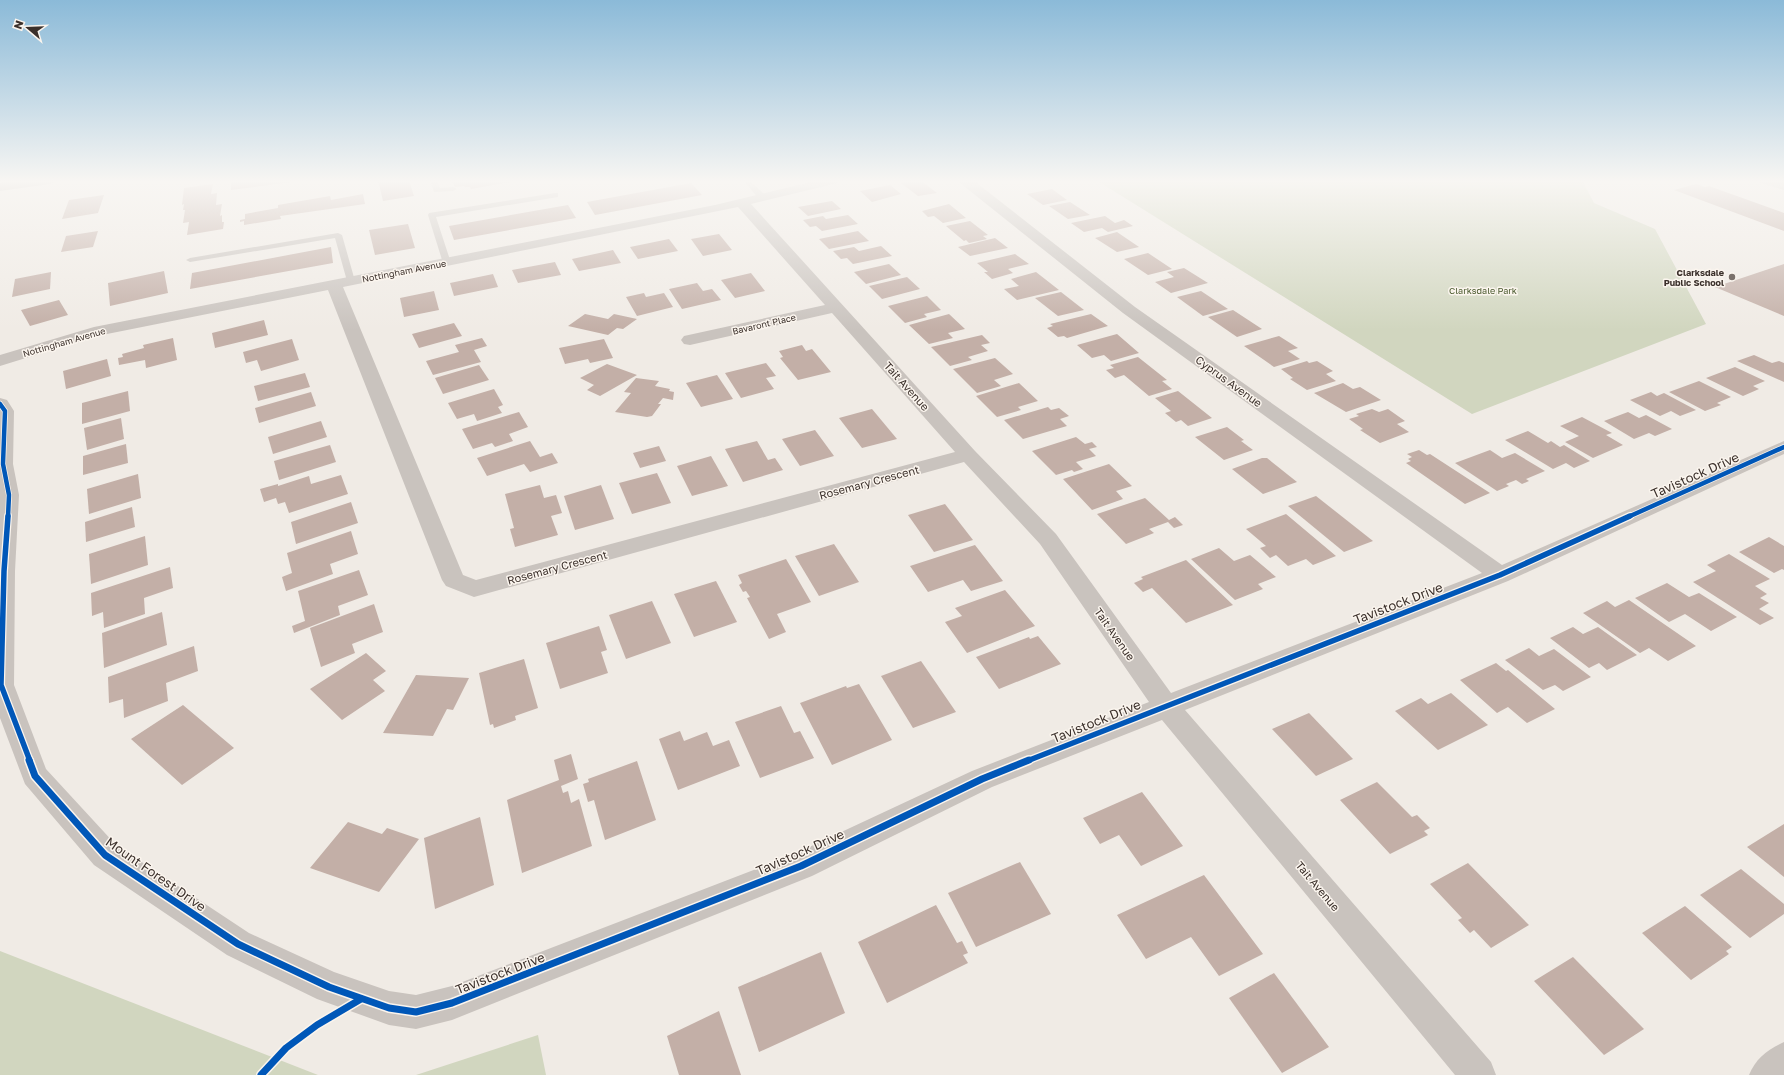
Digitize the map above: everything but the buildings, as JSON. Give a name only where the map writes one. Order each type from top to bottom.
[{"type":"street","name":"Nottingham Avenue","points":[[0,361],[94,332],[606,230]]},
{"type":"street","name":"Tait Avenue","points":[[776,230],[837,307],[968,455],[1048,539],[1165,705],[1478,1075]]},
{"type":"street","name":"Cyprus Avenue","points":[[1028,230],[1129,310],[1500,575]]},
{"type":"street","name":"Rosemary Crescent","points":[[343,283],[454,580],[474,589],[968,455]]},
{"type":"street","name":"Bavaront Place","points":[[690,340],[837,307]]},
{"type":"street","name":"Mount Forest Drive","points":[[0,404],[5,411],[1,464],[9,494],[4,571],[2,685],[35,776],[105,855],[238,944],[329,987],[389,1008],[416,1012]]},
{"type":"street","name":"Tavistock Drive","points":[[416,1012],[459,1001],[801,866],[982,779],[1165,705],[1500,575],[1784,447]]},
{"type":"street","points":[[1767,1075],[1784,1060]]},
{"type":"lane","points":[[437,230],[447,263]]},
{"type":"lane","points":[[190,260],[338,235],[343,283]]},
{"type":"green space","name":"Clarksdale Park","points":[[1177,230],[1656,230],[1706,324],[1472,414]]},
{"type":"green space","points":[[0,951],[318,1075],[0,1075]]},
{"type":"green space","points":[[538,1035],[546,1075],[416,1075]]},
{"type":"cycle path","points":[[0,404],[5,411],[3,464],[9,495],[4,571],[1,685],[35,776],[105,855],[238,944],[329,987],[389,1008],[416,1012],[452,1003],[801,866],[982,779],[1500,575],[1784,447]]},
{"type":"cycle path","points":[[261,1075],[286,1048],[317,1025],[361,999]]},
{"type":"place","name":"Clarksdale Public School","points":[[1732,277]]}]
